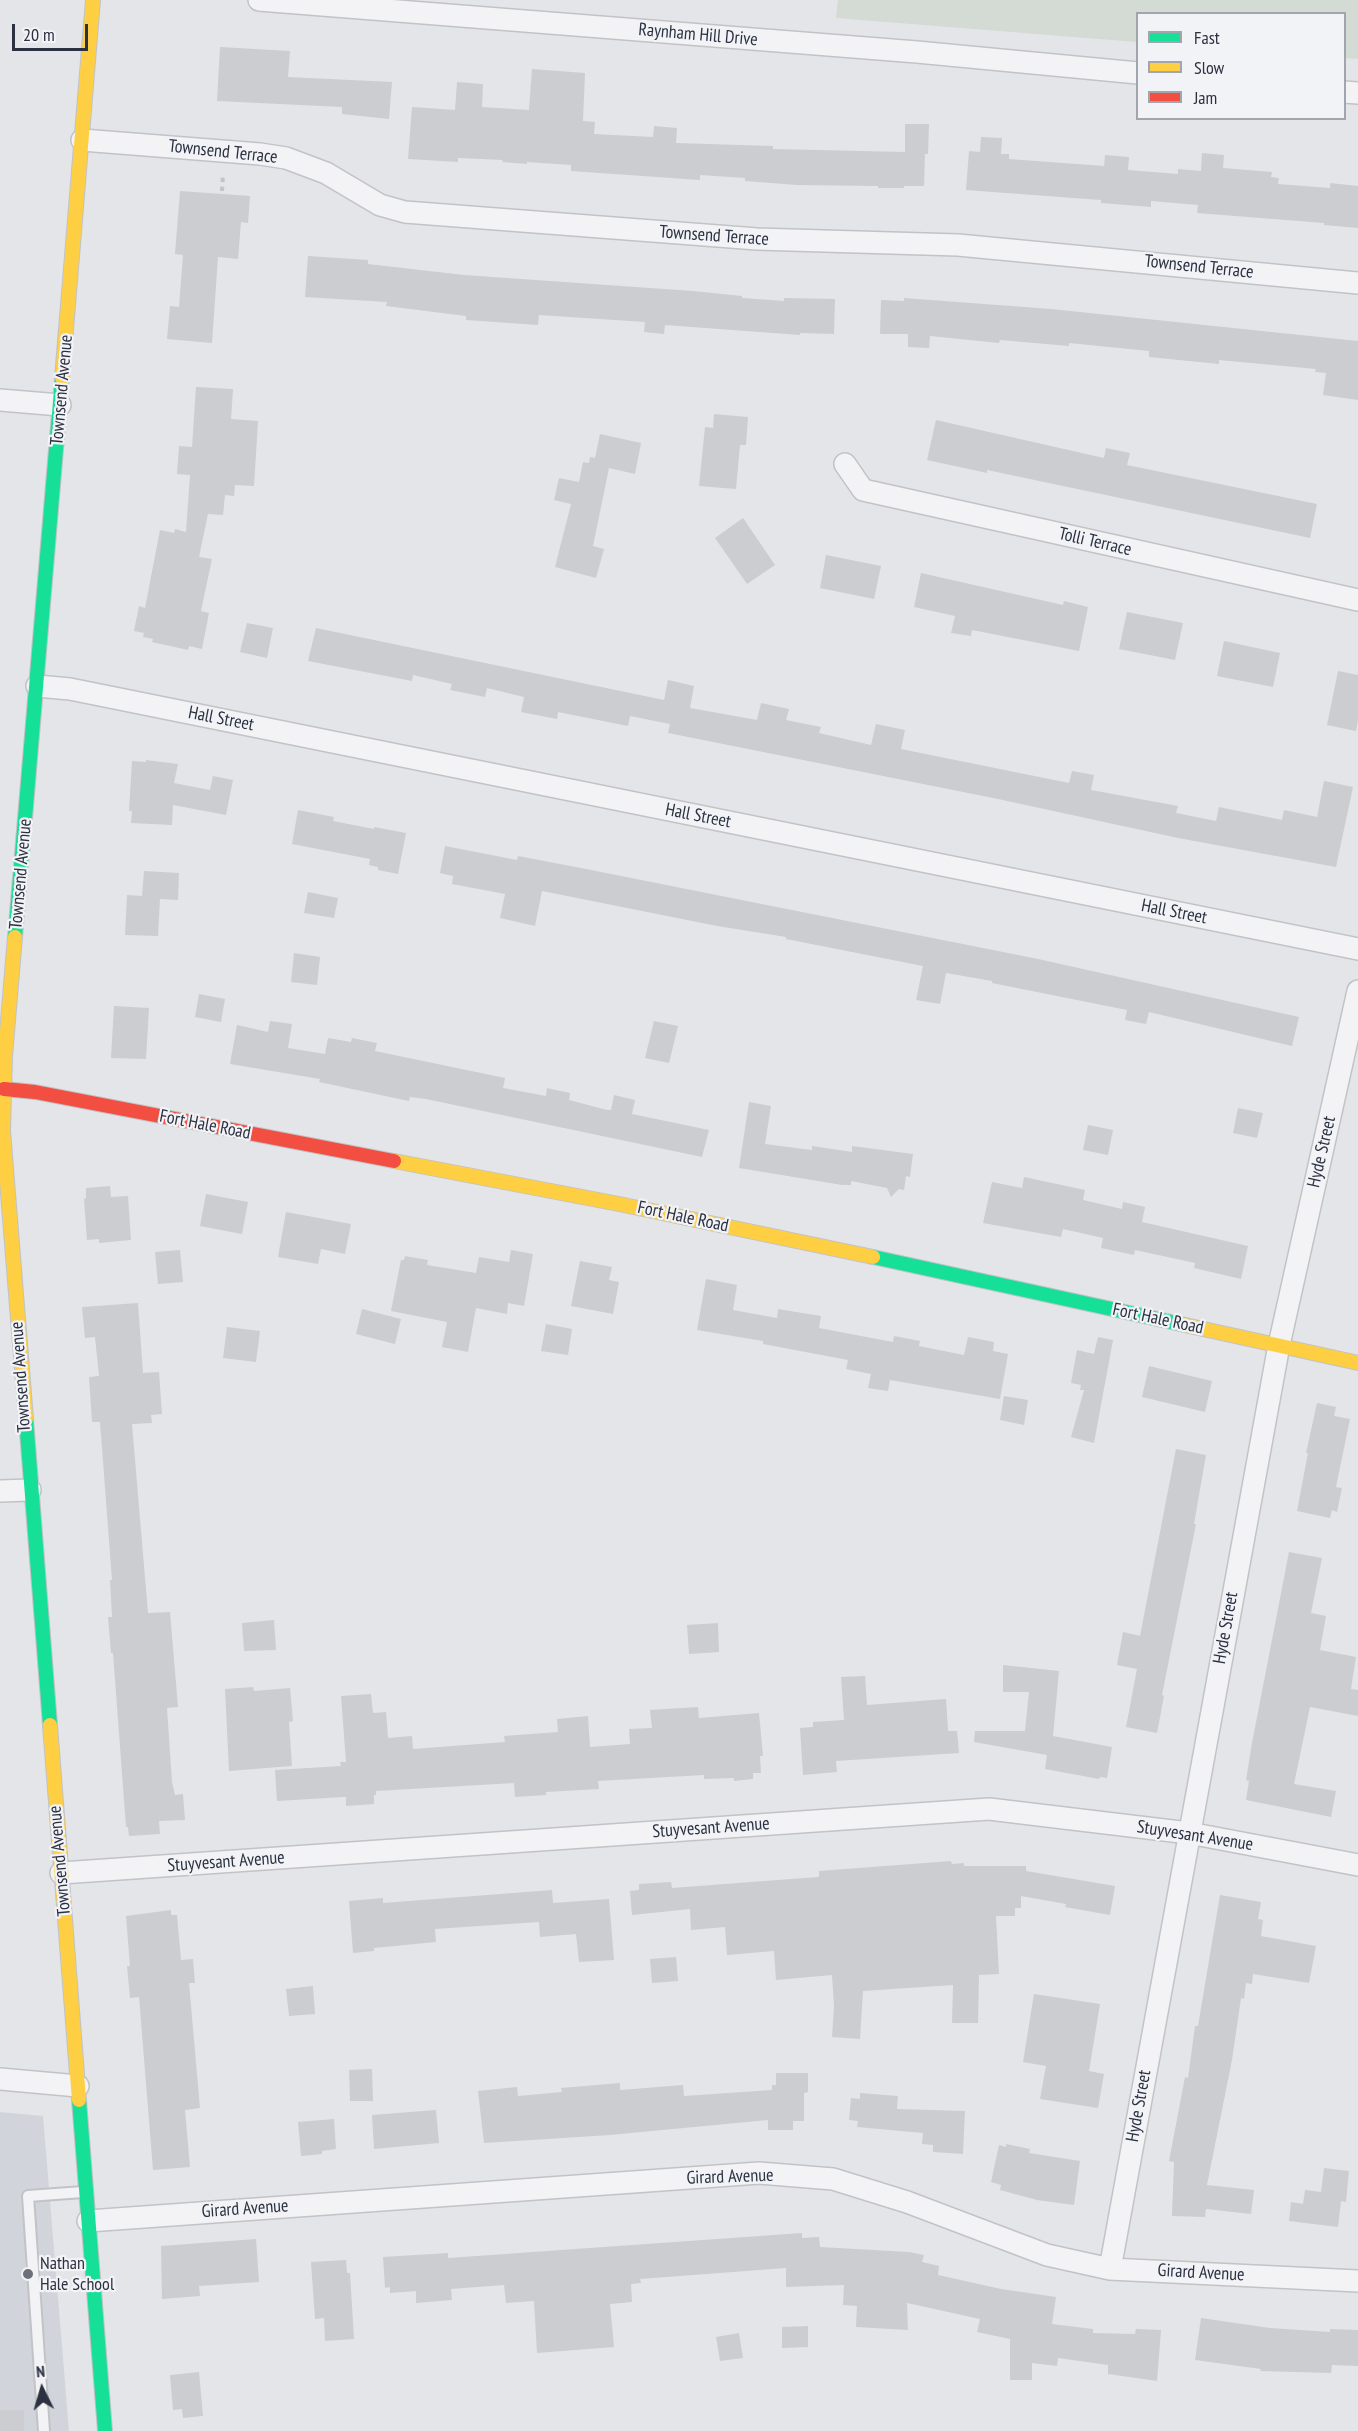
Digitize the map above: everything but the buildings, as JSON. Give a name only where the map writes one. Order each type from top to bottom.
[{"type":"main road","name":"Townsend Avenue","points":[[93,0],[2,1131],[105,2431]]},
{"type":"main road","name":"Fort Hale Road","points":[[4,1089],[35,1092],[619,1204],[1358,1363]]},
{"type":"street","name":"Raynham Hill Drive","points":[[259,0],[319,2],[905,51],[1136,73]]},
{"type":"street","name":"Townsend Terrace","points":[[82,140],[286,158],[326,173],[380,205],[405,212],[757,239],[958,245],[1358,283]]},
{"type":"street","points":[[0,400],[60,405]]},
{"type":"street","name":"Tolli Terrace","points":[[845,464],[863,490],[1358,600]]},
{"type":"street","name":"Hall Street","points":[[37,686],[70,689],[1358,949]]},
{"type":"street","name":"Hyde Street","points":[[1110,2269],[1279,1345],[1358,991]]},
{"type":"street","points":[[0,1491],[30,1490]]},
{"type":"street","name":"Stuyvesant Avenue","points":[[61,1874],[989,1809],[1189,1833],[1358,1864]]},
{"type":"street","points":[[0,2079],[78,2086]]},
{"type":"street","name":"Girard Avenue","points":[[88,2221],[759,2173],[833,2180],[907,2202],[1047,2255],[1110,2269],[1358,2280]]},
{"type":"lane","points":[[44,2431],[28,2196],[86,2191]]},
{"type":"shaded area","points":[[838,0],[1358,0],[1358,59],[1346,58],[1346,12],[1136,12],[1136,42],[836,18]]},
{"type":"shaded area","name":"Nathan Hale School","points":[[0,2112],[43,2116],[69,2431],[0,2431]]},
{"type":"traffic: fast","points":[[15,937],[62,378]]},
{"type":"traffic: fast","points":[[873,1257],[1185,1325]]},
{"type":"traffic: fast","points":[[26,1419],[50,1725]]},
{"type":"traffic: fast","points":[[79,2100],[105,2431]]},
{"type":"traffic: slow","points":[[62,378],[93,0]]},
{"type":"traffic: slow","points":[[15,937],[5,1056],[3,1131],[26,1419]]},
{"type":"traffic: slow","points":[[394,1161],[619,1204],[873,1257]]},
{"type":"traffic: slow","points":[[1185,1325],[1358,1363]]},
{"type":"traffic: slow","points":[[50,1725],[79,2100]]},
{"type":"traffic: jam","points":[[4,1089],[35,1092],[394,1161]]},
{"type":"place","name":"Nathan Hale School","points":[[28,2274]]}]
